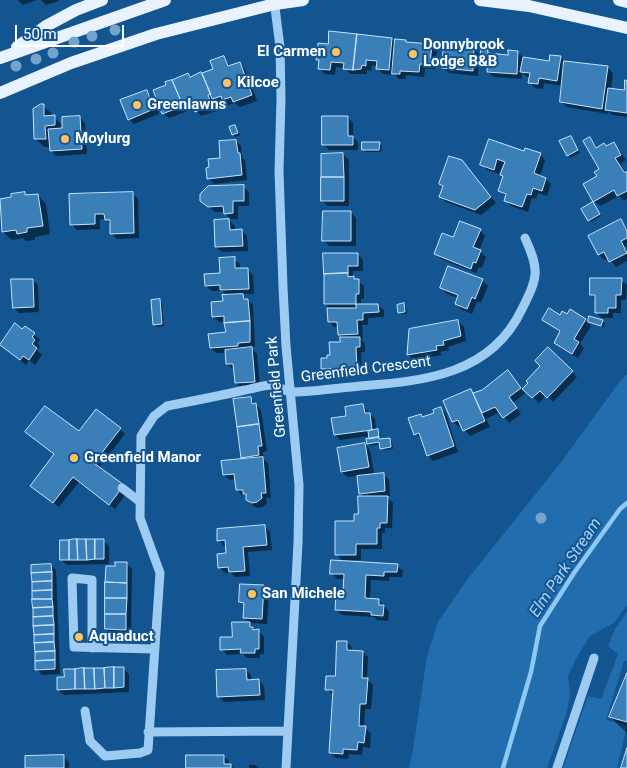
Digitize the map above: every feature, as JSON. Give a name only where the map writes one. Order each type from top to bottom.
[{"type":"main road","points":[[4,56],[46,26],[76,10],[102,0]]},
{"type":"main road","points":[[4,56],[165,0]]},
{"type":"main road","points":[[0,93],[71,63],[134,40],[274,2],[303,0]]},
{"type":"main road","points":[[480,0],[529,6],[627,28]]},
{"type":"main road","points":[[619,0],[627,2]]},
{"type":"street","name":"Greenfield Park","points":[[274,2],[280,47],[278,157],[286,346],[299,485],[297,564],[286,768]]},
{"type":"street","name":"Greenfield Crescent","points":[[139,501],[141,436],[154,416],[167,406],[272,385],[290,392],[424,380],[446,374],[470,364],[492,350],[520,314],[533,288],[536,270],[535,258],[525,238]]},
{"type":"street","points":[[85,711],[90,741],[106,756],[140,753],[148,750],[160,573],[140,518],[139,501],[122,488]]},
{"type":"street","points":[[92,648],[92,580],[72,578],[74,647],[92,648],[154,649]]},
{"type":"street","points":[[557,768],[594,658]]},
{"type":"street","points":[[148,732],[287,731]]},
{"type":"shaded area","points":[[627,374],[627,605],[614,623],[590,636],[578,655],[568,676],[570,696],[566,715],[547,768],[409,768],[427,656],[438,622],[466,581],[562,461]]},
{"type":"shaded area","points":[[627,612],[627,661],[624,661],[606,720],[627,726],[617,768],[563,768],[588,696],[601,699],[618,654],[608,646],[615,629]]},
{"type":"building","name":"El Carmen","points":[[329,31],[357,34],[353,70],[343,69],[344,63],[331,62],[330,70],[318,69],[319,60],[316,60],[318,43],[328,44]]},
{"type":"building","points":[[357,34],[392,38],[389,70],[376,69],[377,61],[366,60],[366,66],[362,65],[361,69],[353,70]]},
{"type":"building","name":"Donnybrook Lodge B&B","points":[[395,39],[432,44],[430,64],[420,64],[419,72],[400,71],[400,74],[392,74]]},
{"type":"building","points":[[444,45],[474,48],[473,71],[442,68]]},
{"type":"building","points":[[481,50],[488,50],[487,64],[480,64]]},
{"type":"building","points":[[508,50],[518,51],[517,74],[487,72],[488,53],[508,55]]},
{"type":"building","points":[[550,55],[561,56],[557,81],[539,78],[538,84],[528,83],[530,73],[520,72],[523,57],[549,61]]},
{"type":"building","name":"Kilcoe","points":[[224,56],[228,66],[240,62],[252,95],[233,102],[231,97],[222,100],[221,96],[212,99],[202,73],[213,69],[210,61]]},
{"type":"building","points":[[564,61],[608,66],[602,109],[560,102]]},
{"type":"building","points":[[201,72],[211,94],[208,95],[212,105],[195,112],[191,102],[183,106],[172,80],[188,73],[190,77]]},
{"type":"building","points":[[172,80],[183,106],[162,114],[153,90],[166,85],[165,82]]},
{"type":"building","points":[[625,80],[627,81],[627,113],[605,110],[608,88],[624,90]]},
{"type":"building","name":"Greenlawns","points":[[147,90],[154,109],[128,120],[120,100]]},
{"type":"building","points":[[44,104],[44,116],[55,115],[55,125],[45,126],[46,139],[34,139],[33,109]]},
{"type":"building","name":"Moylurg","points":[[80,116],[82,149],[50,151],[48,129],[62,128],[62,117]]},
{"type":"building","points":[[322,116],[348,116],[348,136],[353,136],[353,145],[322,145]]},
{"type":"building","points":[[235,125],[238,133],[232,135],[229,127]]},
{"type":"building","points":[[571,136],[578,150],[567,156],[559,141]]},
{"type":"building","points":[[590,137],[596,148],[604,143],[606,146],[614,142],[621,155],[615,158],[624,172],[627,172],[627,191],[617,196],[614,190],[593,202],[583,184],[597,176],[594,172],[599,169],[583,141]]},
{"type":"building","points":[[489,139],[524,151],[525,148],[541,153],[534,173],[546,178],[542,191],[533,188],[531,195],[527,194],[522,207],[504,201],[506,194],[498,191],[503,176],[500,175],[505,162],[497,159],[494,170],[480,165]]},
{"type":"building","points":[[236,140],[238,153],[240,153],[242,175],[207,179],[206,168],[209,167],[208,159],[220,158],[219,141]]},
{"type":"building","points":[[362,142],[380,142],[379,150],[362,150]]},
{"type":"building","points":[[343,153],[344,177],[321,177],[321,154]]},
{"type":"building","points":[[449,156],[462,160],[491,197],[475,210],[439,197],[443,186],[439,184]]},
{"type":"building","points":[[321,177],[344,177],[344,201],[321,201]]},
{"type":"building","points":[[244,185],[244,201],[233,201],[233,213],[224,214],[223,206],[208,207],[200,201],[200,194],[208,186]]},
{"type":"building","points":[[25,192],[25,195],[38,194],[43,226],[27,228],[27,232],[17,234],[16,230],[2,232],[0,199],[11,197],[11,194]]},
{"type":"building","points":[[133,192],[134,233],[110,234],[110,220],[105,220],[104,214],[95,214],[95,224],[70,225],[69,194]]},
{"type":"building","points":[[593,202],[600,214],[588,221],[581,209]]},
{"type":"building","points":[[323,211],[351,211],[351,241],[322,241]]},
{"type":"building","points":[[229,219],[230,230],[242,229],[243,246],[215,247],[214,220]]},
{"type":"building","points":[[621,219],[627,231],[627,238],[621,241],[627,253],[609,262],[604,252],[598,255],[588,236]]},
{"type":"building","points":[[460,221],[481,229],[473,247],[481,250],[476,263],[473,262],[471,269],[434,254],[442,233],[453,237]]},
{"type":"building","points":[[323,253],[358,253],[358,266],[348,266],[348,273],[324,274]]},
{"type":"building","points":[[235,257],[235,268],[248,268],[249,289],[220,290],[220,285],[205,286],[204,274],[220,273],[219,258]]},
{"type":"building","points":[[448,266],[483,279],[475,299],[472,297],[467,309],[455,304],[458,295],[440,288]]},
{"type":"building","points":[[348,273],[348,277],[354,276],[354,279],[359,279],[359,294],[356,294],[356,304],[324,304],[324,274]]},
{"type":"building","points":[[590,278],[622,278],[621,295],[616,295],[616,308],[608,308],[608,313],[595,313],[595,295],[590,295]]},
{"type":"building","points":[[11,279],[33,279],[34,307],[13,308]]},
{"type":"building","points":[[243,294],[244,299],[248,299],[250,321],[224,323],[224,316],[212,317],[211,302],[223,301],[222,295]]},
{"type":"building","points":[[160,299],[162,324],[153,325],[151,300]]},
{"type":"building","points":[[404,303],[405,312],[398,313],[397,305]]},
{"type":"building","points":[[356,304],[378,304],[379,312],[363,313],[363,320],[357,320],[358,334],[338,335],[337,322],[328,322],[327,308],[356,308]]},
{"type":"building","points":[[549,308],[560,315],[562,311],[567,314],[570,309],[586,319],[574,339],[579,342],[572,354],[554,343],[560,331],[542,320]]},
{"type":"building","points":[[589,316],[603,320],[601,326],[588,322]]},
{"type":"building","points":[[458,320],[461,336],[443,341],[444,345],[436,346],[437,350],[407,355],[409,329]]},
{"type":"building","points":[[250,321],[250,342],[238,343],[238,346],[210,348],[208,334],[226,332],[224,323]]},
{"type":"building","points":[[15,323],[22,329],[25,326],[35,333],[32,337],[35,340],[32,344],[37,348],[29,360],[23,356],[20,360],[0,345]]},
{"type":"building","points":[[340,337],[360,337],[360,347],[356,347],[357,371],[348,371],[348,368],[321,369],[321,358],[327,358],[327,355],[330,355],[329,342],[340,342]]},
{"type":"building","points":[[252,347],[255,382],[235,383],[233,364],[226,364],[225,350]]},
{"type":"building","points":[[548,347],[573,371],[547,398],[540,391],[532,398],[522,389],[528,383],[526,381],[540,366],[535,361]]},
{"type":"building","points":[[508,370],[521,388],[509,397],[517,408],[503,418],[495,407],[482,413],[473,393],[482,390]]},
{"type":"building","points":[[471,389],[485,421],[463,431],[458,420],[452,422],[443,401]]},
{"type":"building","points":[[251,397],[252,404],[256,403],[259,424],[237,427],[233,399]]},
{"type":"building","points":[[363,404],[365,413],[370,413],[372,430],[334,435],[331,418],[346,416],[345,407]]},
{"type":"building","name":"Greenfield Manor","points":[[45,406],[79,431],[96,409],[121,428],[94,463],[124,485],[109,505],[73,477],[53,503],[30,486],[54,454],[25,432]]},
{"type":"building","points":[[441,407],[454,446],[427,456],[419,433],[414,435],[408,418],[421,414],[422,417],[434,413],[433,410]]},
{"type":"building","points":[[259,424],[262,446],[258,446],[259,455],[241,458],[237,427]]},
{"type":"building","points":[[378,429],[379,437],[369,439],[368,431]]},
{"type":"building","points":[[379,437],[379,439],[390,438],[391,447],[380,449],[379,442],[367,444],[366,439]]},
{"type":"building","points":[[365,443],[369,467],[341,472],[337,448]]},
{"type":"building","points":[[263,457],[266,493],[261,493],[262,498],[252,503],[246,500],[246,494],[243,494],[243,490],[236,490],[234,474],[223,475],[221,461]]},
{"type":"building","points":[[384,473],[385,491],[359,494],[357,476]]},
{"type":"building","points":[[358,496],[388,496],[387,523],[380,523],[380,528],[377,528],[377,544],[356,544],[356,555],[335,555],[335,521],[354,521],[354,514],[358,514]]},
{"type":"building","points":[[265,525],[267,545],[243,547],[245,571],[229,572],[228,567],[218,568],[217,554],[226,553],[225,540],[217,541],[217,529]]},
{"type":"building","points":[[77,539],[78,560],[69,560],[69,540]]},
{"type":"building","points":[[77,539],[86,539],[87,560],[78,560]]},
{"type":"building","points":[[86,539],[95,539],[95,559],[87,560]]},
{"type":"building","points":[[95,539],[104,539],[104,559],[95,559]]},
{"type":"building","points":[[60,540],[69,540],[69,560],[60,560]]},
{"type":"building","points":[[331,560],[398,564],[397,572],[384,572],[384,576],[366,575],[365,598],[379,599],[379,605],[384,605],[383,616],[371,615],[371,612],[335,610],[336,593],[343,593],[344,574],[330,574]]},
{"type":"building","points":[[115,562],[127,562],[127,583],[105,582],[106,566],[115,566]]},
{"type":"building","points":[[51,564],[52,572],[31,573],[31,565]]},
{"type":"building","points":[[52,572],[52,581],[32,582],[31,573]]},
{"type":"building","points":[[52,581],[52,590],[32,591],[32,582]]},
{"type":"building","points":[[105,582],[127,583],[127,598],[105,598]]},
{"type":"building","name":"San Michele","points":[[240,584],[264,585],[262,619],[243,618],[244,603],[239,602]]},
{"type":"building","points":[[52,590],[52,599],[32,599],[32,591]]},
{"type":"building","points":[[105,598],[127,598],[126,614],[105,614]]},
{"type":"building","points":[[32,599],[52,599],[53,607],[33,608]]},
{"type":"building","points":[[53,607],[53,616],[33,617],[33,608]]},
{"type":"building","points":[[105,614],[126,614],[126,630],[105,629]]},
{"type":"building","points":[[53,616],[54,625],[33,626],[33,617]]},
{"type":"building","points":[[232,622],[250,622],[250,627],[253,627],[253,630],[259,629],[259,649],[255,649],[255,653],[240,653],[241,649],[220,650],[220,637],[232,637]]},
{"type":"building","points":[[54,625],[54,634],[34,635],[33,626]]},
{"type":"building","points":[[54,634],[54,642],[34,643],[34,635]]},
{"type":"building","points":[[337,641],[347,641],[347,650],[363,651],[362,678],[368,678],[366,704],[360,704],[359,726],[366,726],[364,743],[358,742],[357,750],[343,749],[343,754],[329,753],[333,690],[325,690],[326,676],[335,676]]},
{"type":"building","points":[[54,642],[55,651],[35,652],[34,643]]},
{"type":"building","points":[[55,651],[55,660],[35,661],[35,652]]},
{"type":"building","points":[[55,660],[55,669],[35,670],[35,661]]},
{"type":"building","points":[[114,667],[124,667],[124,687],[114,688]]},
{"type":"building","points":[[114,667],[114,688],[105,688],[104,668]]},
{"type":"building","points":[[84,668],[94,668],[95,689],[85,689]]},
{"type":"building","points":[[84,668],[85,689],[75,689],[75,669]]},
{"type":"building","points":[[94,668],[104,668],[105,688],[95,689]]},
{"type":"building","points":[[64,669],[75,669],[75,689],[57,690],[57,677],[64,677]]},
{"type":"building","points":[[246,669],[247,680],[259,679],[260,695],[217,697],[216,670]]},
{"type":"building","points":[[627,673],[627,722],[609,717]]},
{"type":"building","points":[[627,748],[627,768],[621,768]]},
{"type":"building","points":[[64,755],[64,768],[25,768],[25,756]]},
{"type":"building","points":[[186,755],[224,755],[224,764],[231,764],[231,768],[186,768]]},
{"type":"waterway","name":"Elm Park Stream","points":[[503,768],[531,672],[540,626],[574,573],[620,509],[627,503]]},
{"type":"place","name":"El Carmen","points":[[336,52]]},
{"type":"place","name":"Donnybrook Lodge B&B","points":[[413,54]]},
{"type":"place","name":"Kilcoe","points":[[227,83]]},
{"type":"place","name":"Greenlawns","points":[[137,105]]},
{"type":"place","name":"Moylurg","points":[[65,139]]},
{"type":"place","name":"Greenfield Manor","points":[[74,458]]},
{"type":"place","name":"San Michele","points":[[252,594]]},
{"type":"place","name":"Aquaduct","points":[[79,637]]}]
